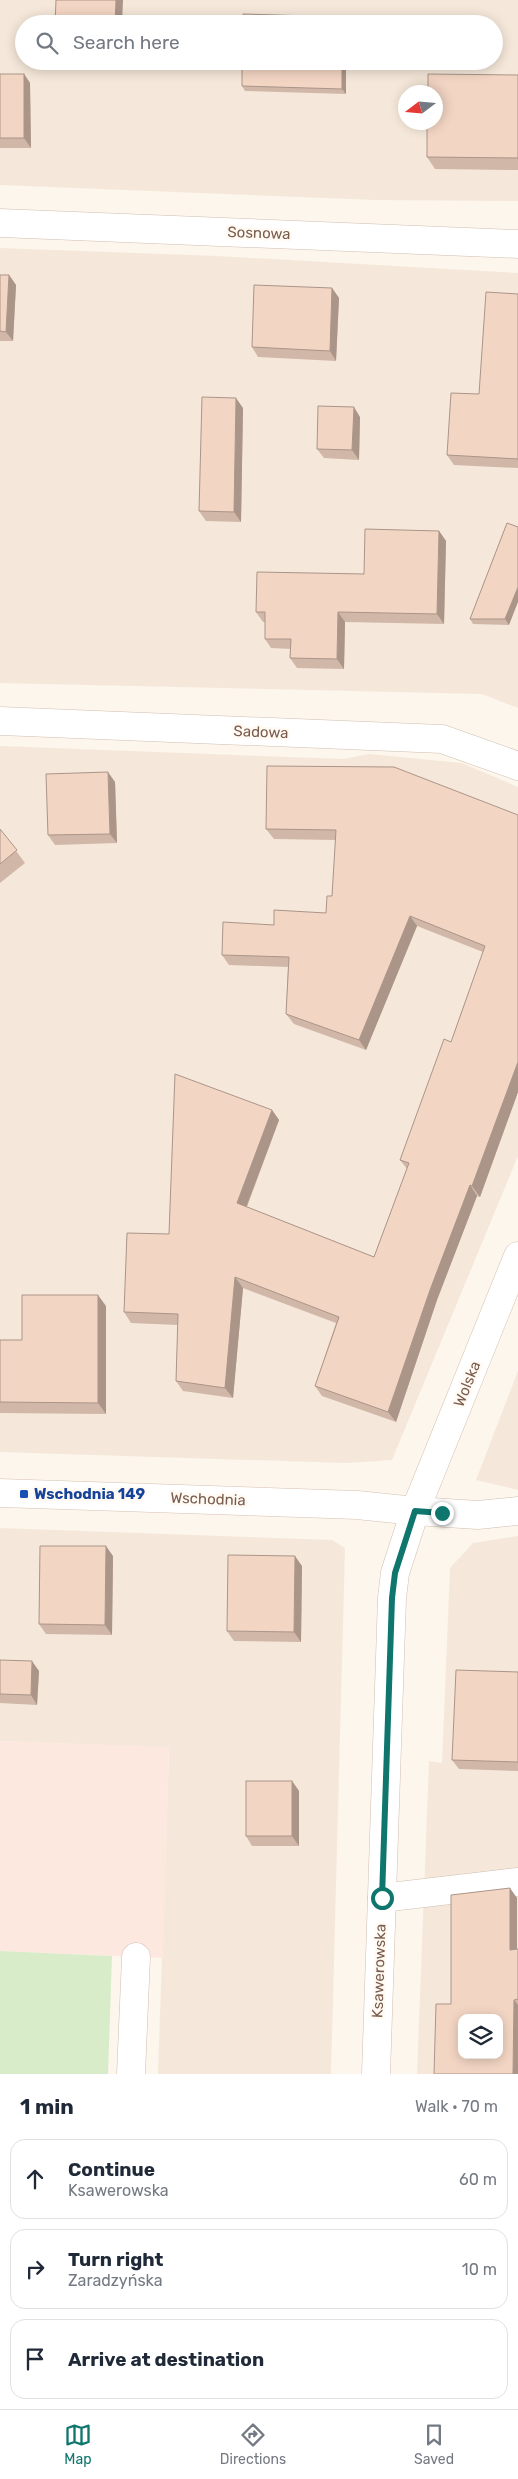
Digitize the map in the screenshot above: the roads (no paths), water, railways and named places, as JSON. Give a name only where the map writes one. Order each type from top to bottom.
[{"type":"street","name":"Sosnowa","points":[[0,223],[518,244]]},
{"type":"street","name":"Sadowa","points":[[0,721],[442,739],[518,766]]},
{"type":"street","name":"Wolska","points":[[415,1511],[518,1256]]},
{"type":"street","name":"Wschodnia","points":[[0,1493],[358,1505],[478,1515],[518,1511]]},
{"type":"street","name":"Ksawerowska","points":[[376,2074],[392,1598],[395,1573],[415,1511]]},
{"type":"street","points":[[382,1898],[518,1882]]},
{"type":"street","points":[[131,2074],[136,1957]]},
{"type":"place","name":"Wschodnia 149","points":[[24,1494]]}]
